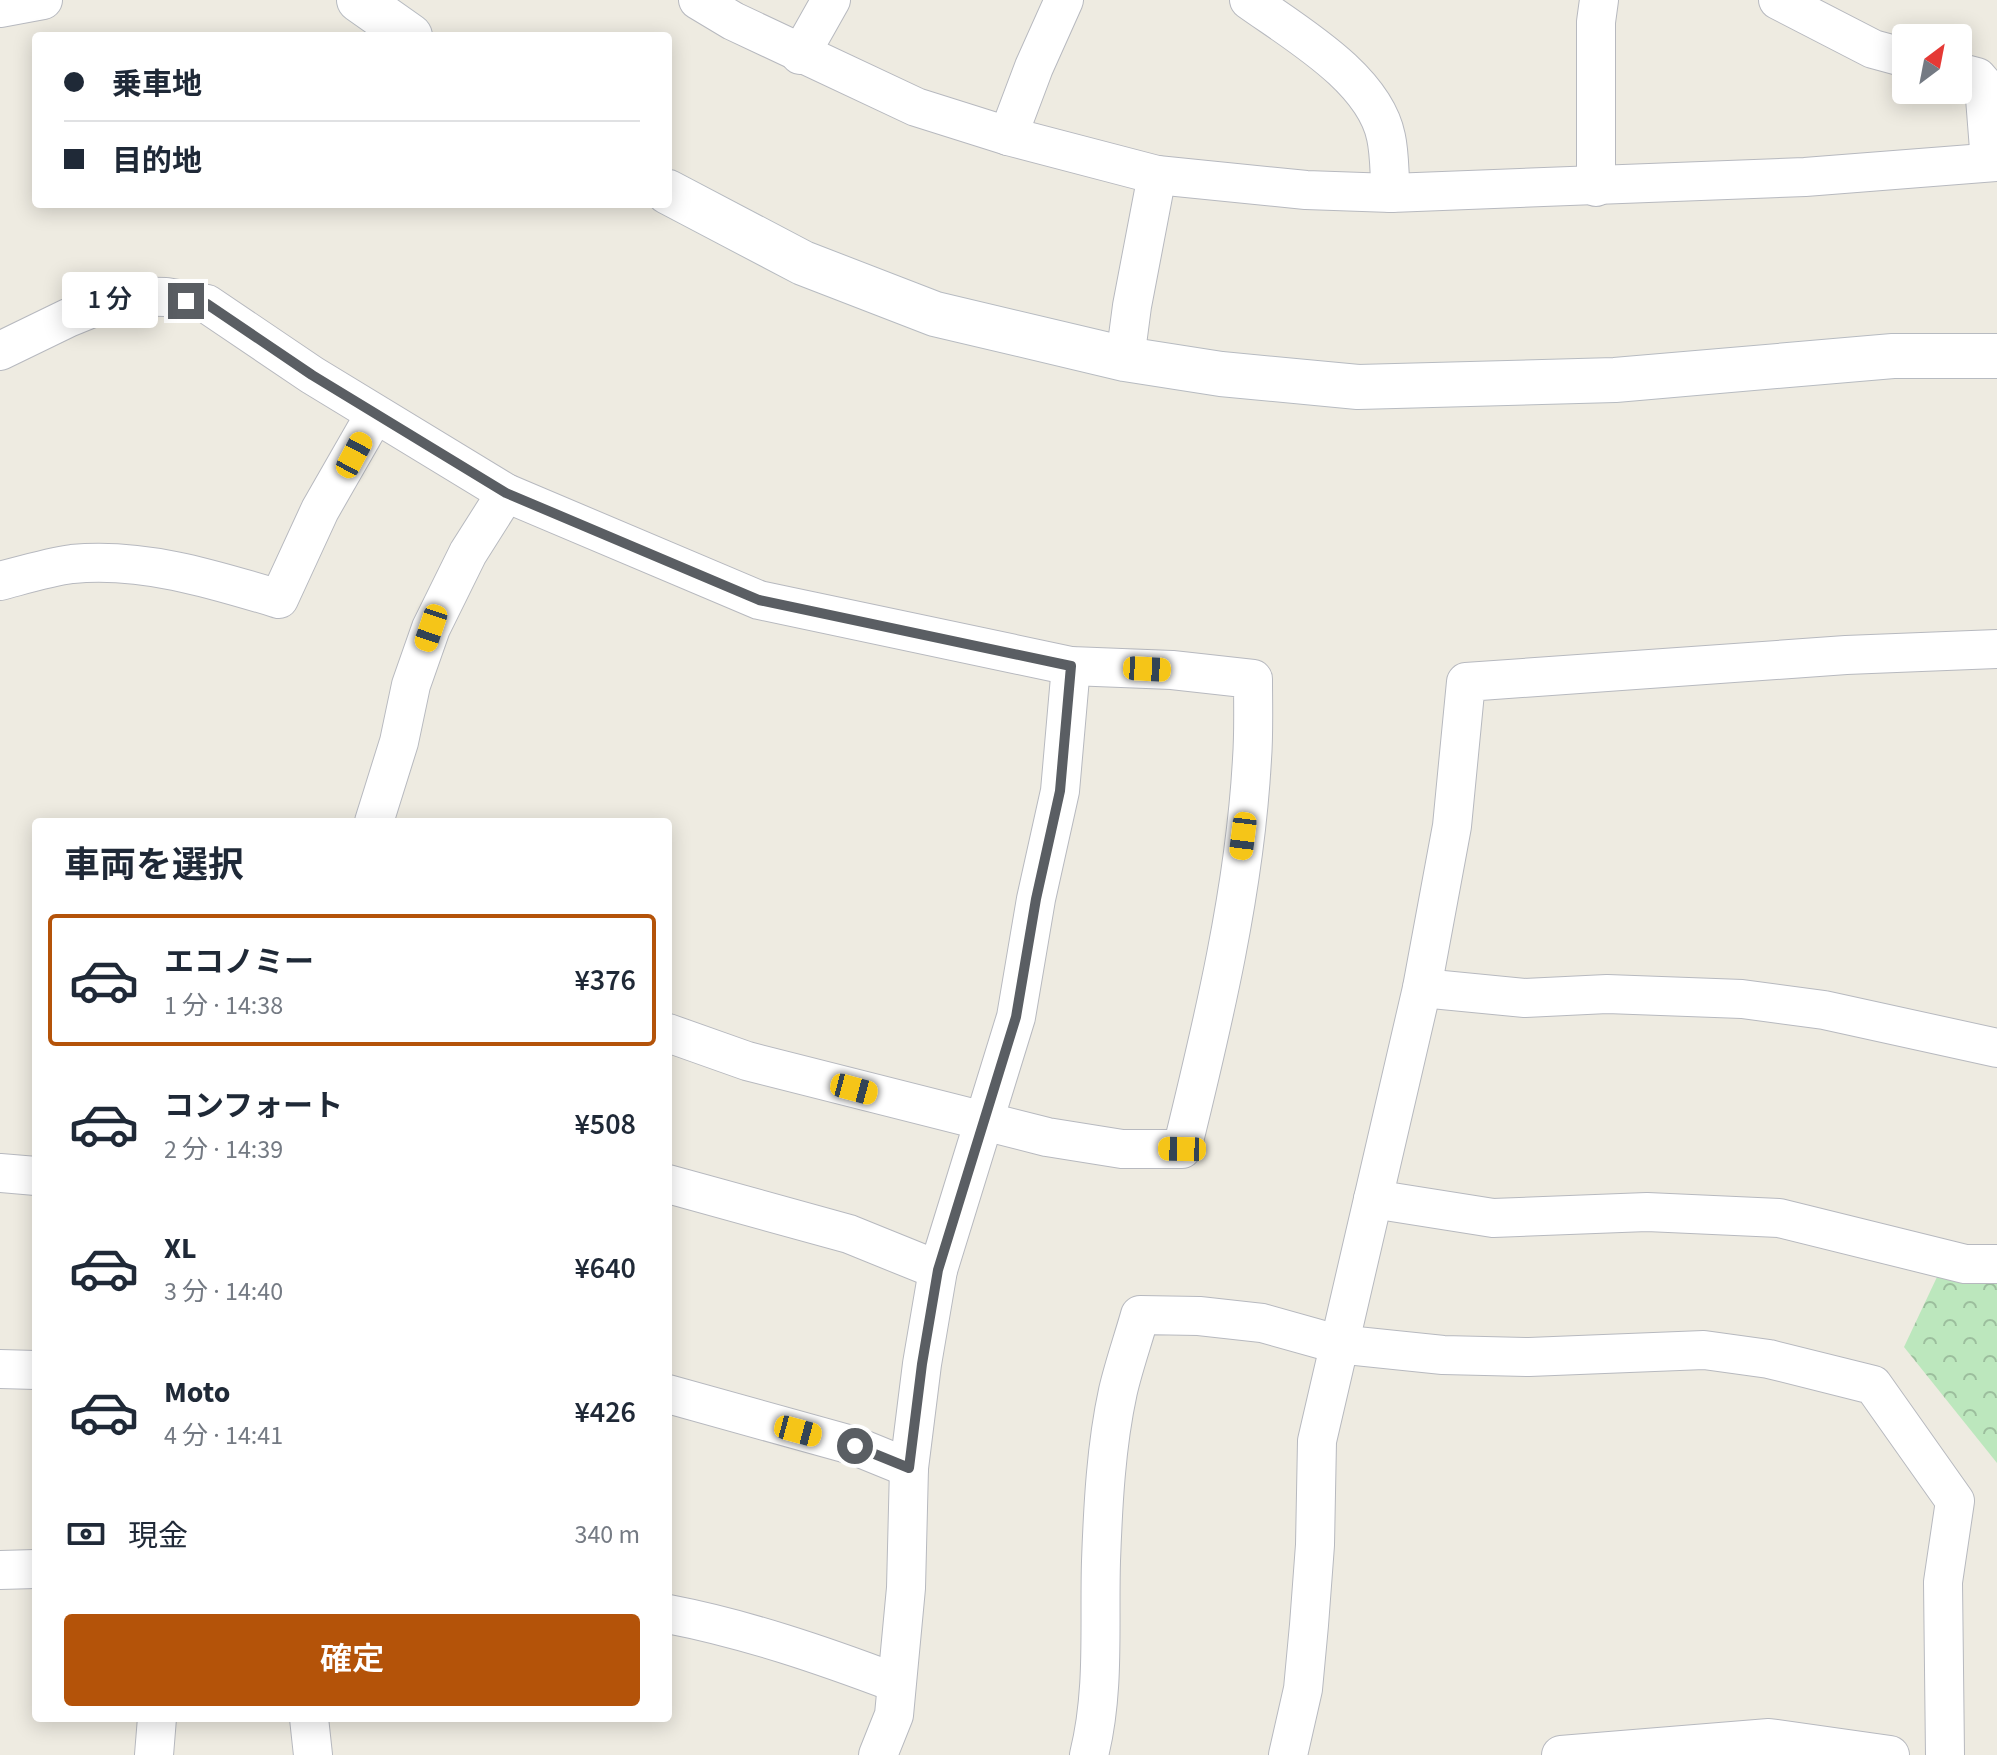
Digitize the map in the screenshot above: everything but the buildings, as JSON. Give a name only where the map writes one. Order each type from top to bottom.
[{"type":"street","points":[[0,8],[43,0]]},
{"type":"street","points":[[359,0],[404,32]]},
{"type":"street","points":[[698,0],[800,55],[916,107],[1008,136],[1157,175],[1306,190],[1391,193],[1596,187],[1805,177],[1993,162],[1984,85],[1972,76]]},
{"type":"street","points":[[800,55],[831,0]]},
{"type":"street","points":[[1008,136],[1064,0]]},
{"type":"street","points":[[1249,0],[1340,65],[1377,111],[1386,137],[1391,193]]},
{"type":"street","points":[[1596,187],[1596,22],[1599,0]]},
{"type":"street","points":[[1778,0],[1873,49],[1892,54]]},
{"type":"street","points":[[1125,359],[1157,175]]},
{"type":"street","points":[[672,194],[803,263],[935,314],[1125,359],[1221,374],[1358,387],[1615,380],[1893,356],[1997,356]]},
{"type":"street","points":[[0,351],[122,296],[166,297],[207,304],[375,414],[506,493],[759,600],[1071,666],[1172,670],[1253,679],[1252,760],[1232,923],[1210,1035],[1182,1149],[1107,1146],[1047,1137],[747,1061],[672,1034]]},
{"type":"street","points":[[0,581],[72,564],[129,565],[204,577],[279,599],[320,510],[375,414]]},
{"type":"street","points":[[375,818],[399,742],[411,685],[431,628],[468,553],[506,493]]},
{"type":"street","points":[[1288,1755],[1303,1689],[1309,1625],[1315,1545],[1317,1441],[1337,1344],[1422,988],[1452,826],[1466,682],[1846,655],[1997,649]]},
{"type":"street","points":[[878,1755],[894,1715],[906,1588],[909,1468],[938,1270],[1016,1017],[1036,899],[1060,791],[1071,666]]},
{"type":"street","points":[[1422,988],[1525,998],[1607,994],[1742,999],[1824,1010],[1997,1048]]},
{"type":"street","points":[[0,1173],[32,1176]]},
{"type":"street","points":[[672,1185],[849,1234],[938,1270]]},
{"type":"street","points":[[1373,1199],[1493,1218],[1647,1212],[1779,1218],[1965,1264],[1997,1264]]},
{"type":"street","points":[[1089,1755],[1097,1724],[1102,1652],[1101,1560],[1107,1471],[1118,1392],[1140,1315],[1199,1316],[1262,1323],[1337,1344],[1443,1355],[1529,1357],[1704,1350],[1769,1359],[1873,1385],[1955,1501],[1943,1582],[1945,1755]]},
{"type":"street","points":[[0,1369],[32,1370]]},
{"type":"street","points":[[672,1395],[855,1446],[909,1468]]},
{"type":"street","points":[[0,1570],[32,1569]]},
{"type":"street","points":[[672,1615],[820,1655],[896,1683]]},
{"type":"street","points":[[154,1755],[157,1722]]},
{"type":"street","points":[[309,1722],[313,1755]]},
{"type":"street","points":[[1561,1755],[1769,1738],[1890,1755]]},
{"type":"green space","points":[[1937,1277],[1997,1277],[1997,1463],[1904,1347]]},
{"type":"route","points":[[186,301],[207,304],[312,375],[506,493],[759,600],[1071,666],[1060,791],[1036,899],[1016,1017],[938,1270],[909,1468],[855,1446]]}]
